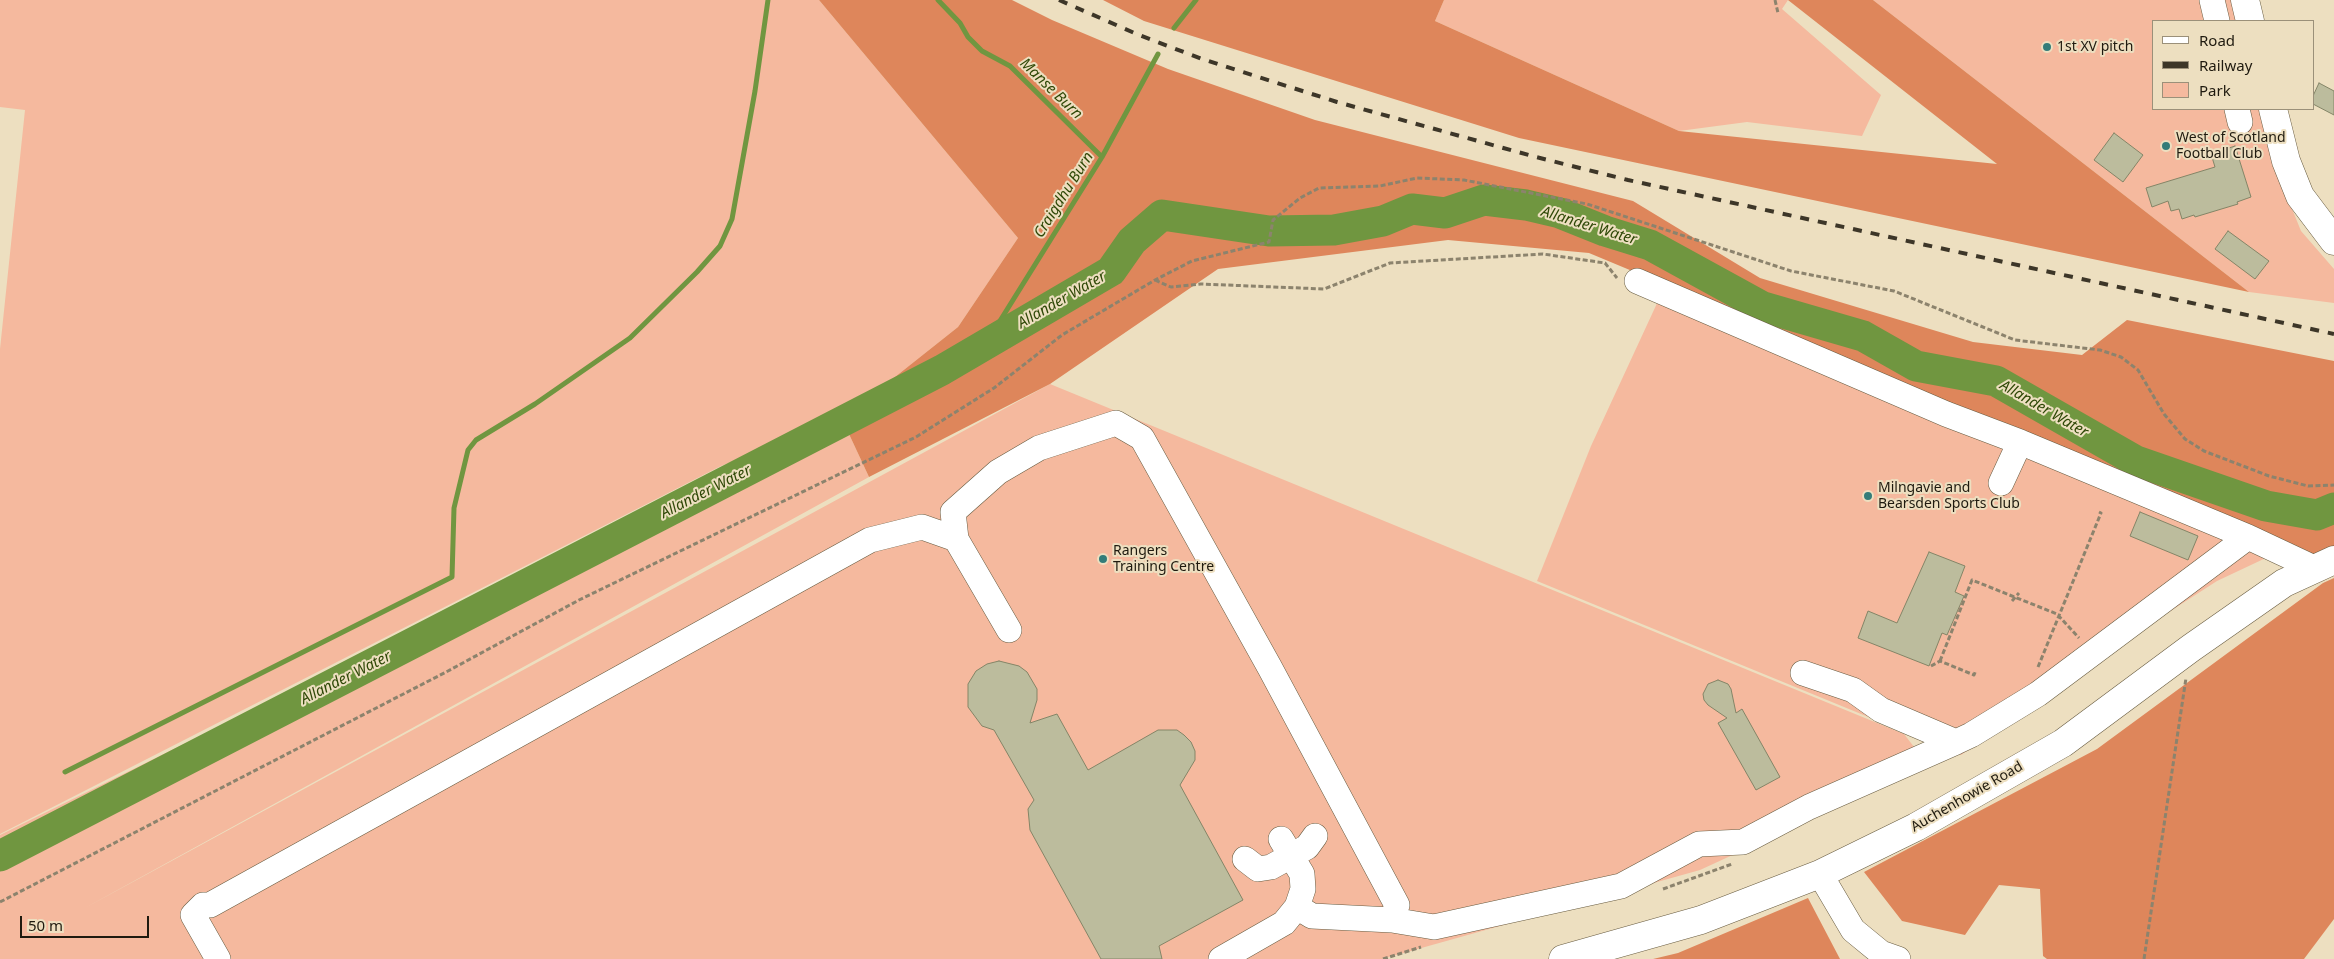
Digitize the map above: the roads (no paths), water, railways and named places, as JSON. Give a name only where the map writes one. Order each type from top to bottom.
[{"type":"main road","points":[[2245,0],[2250,20]]},
{"type":"main road","points":[[2273,110],[2286,161],[2300,196],[2334,241]]},
{"type":"main road","name":"Auchenhowie Road","points":[[1562,959],[1701,920],[1820,874],[1916,827],[2063,742],[2191,648],[2284,583],[2324,564]]},
{"type":"street","points":[[2212,0],[2217,20]]},
{"type":"street","points":[[1637,281],[1946,414],[2020,442],[2248,537],[2324,564]]},
{"type":"street","points":[[1009,630],[956,539],[953,512],[998,472],[1039,448],[1116,423],[1142,438],[1270,668],[1397,905],[1392,920]]},
{"type":"street","points":[[2001,483],[2020,442]]},
{"type":"street","points":[[218,959],[193,915],[202,905],[210,905],[870,540],[922,528],[956,539]]},
{"type":"street","points":[[1296,907],[1312,916],[1392,920],[1434,927],[1621,886],[1699,844],[1743,842],[1809,807],[1971,735],[2024,702],[2248,537]]},
{"type":"street","points":[[1803,673],[1853,690],[1881,710],[1956,742]]},
{"type":"street","points":[[1286,848],[1307,848],[1315,836]]},
{"type":"street","points":[[1245,859],[1258,869],[1271,867],[1286,848]]},
{"type":"street","points":[[1221,959],[1284,923],[1296,907],[1303,889],[1302,874],[1286,848]]},
{"type":"street","points":[[1820,874],[1853,930],[1882,953],[1898,959]]},
{"type":"waterway","points":[[65,772],[452,577],[454,508],[468,450],[476,440],[535,404],[630,338],[697,272],[720,246],[732,219],[755,91],[768,0]]},
{"type":"waterway","name":"Manse Burn","points":[[938,0],[960,23],[968,37],[982,51],[1010,66],[1102,157]]},
{"type":"waterway","name":"Craigdhu Burn","points":[[1174,28],[1196,0]]},
{"type":"waterway","name":"Craigdhu Burn","points":[[985,345],[1102,157],[1158,54]]},
{"type":"waterway","name":"Allander Water","points":[[0,856],[942,370],[1111,271],[1132,241],[1162,215],[1269,231],[1334,230],[1383,221],[1412,209],[1445,213],[1484,200],[1526,205],[1560,213],[1605,231],[1650,245],[1763,307],[1863,336],[1916,366],[1996,381],[2136,461],[2266,506],[2317,515],[2334,508]]},
{"type":"railway","points":[[1059,0],[1139,35],[1202,59],[1337,102],[1536,157],[1628,180],[2334,334]]},
{"type":"place","name":"1st XV pitch","points":[[2047,47]]},
{"type":"place","name":"West of Scotland Football Club","points":[[2166,146]]},
{"type":"place","name":"Milngavie and Bearsden Sports Club","points":[[1868,496]]},
{"type":"place","name":"Rangers Training Centre","points":[[1103,559]]}]
